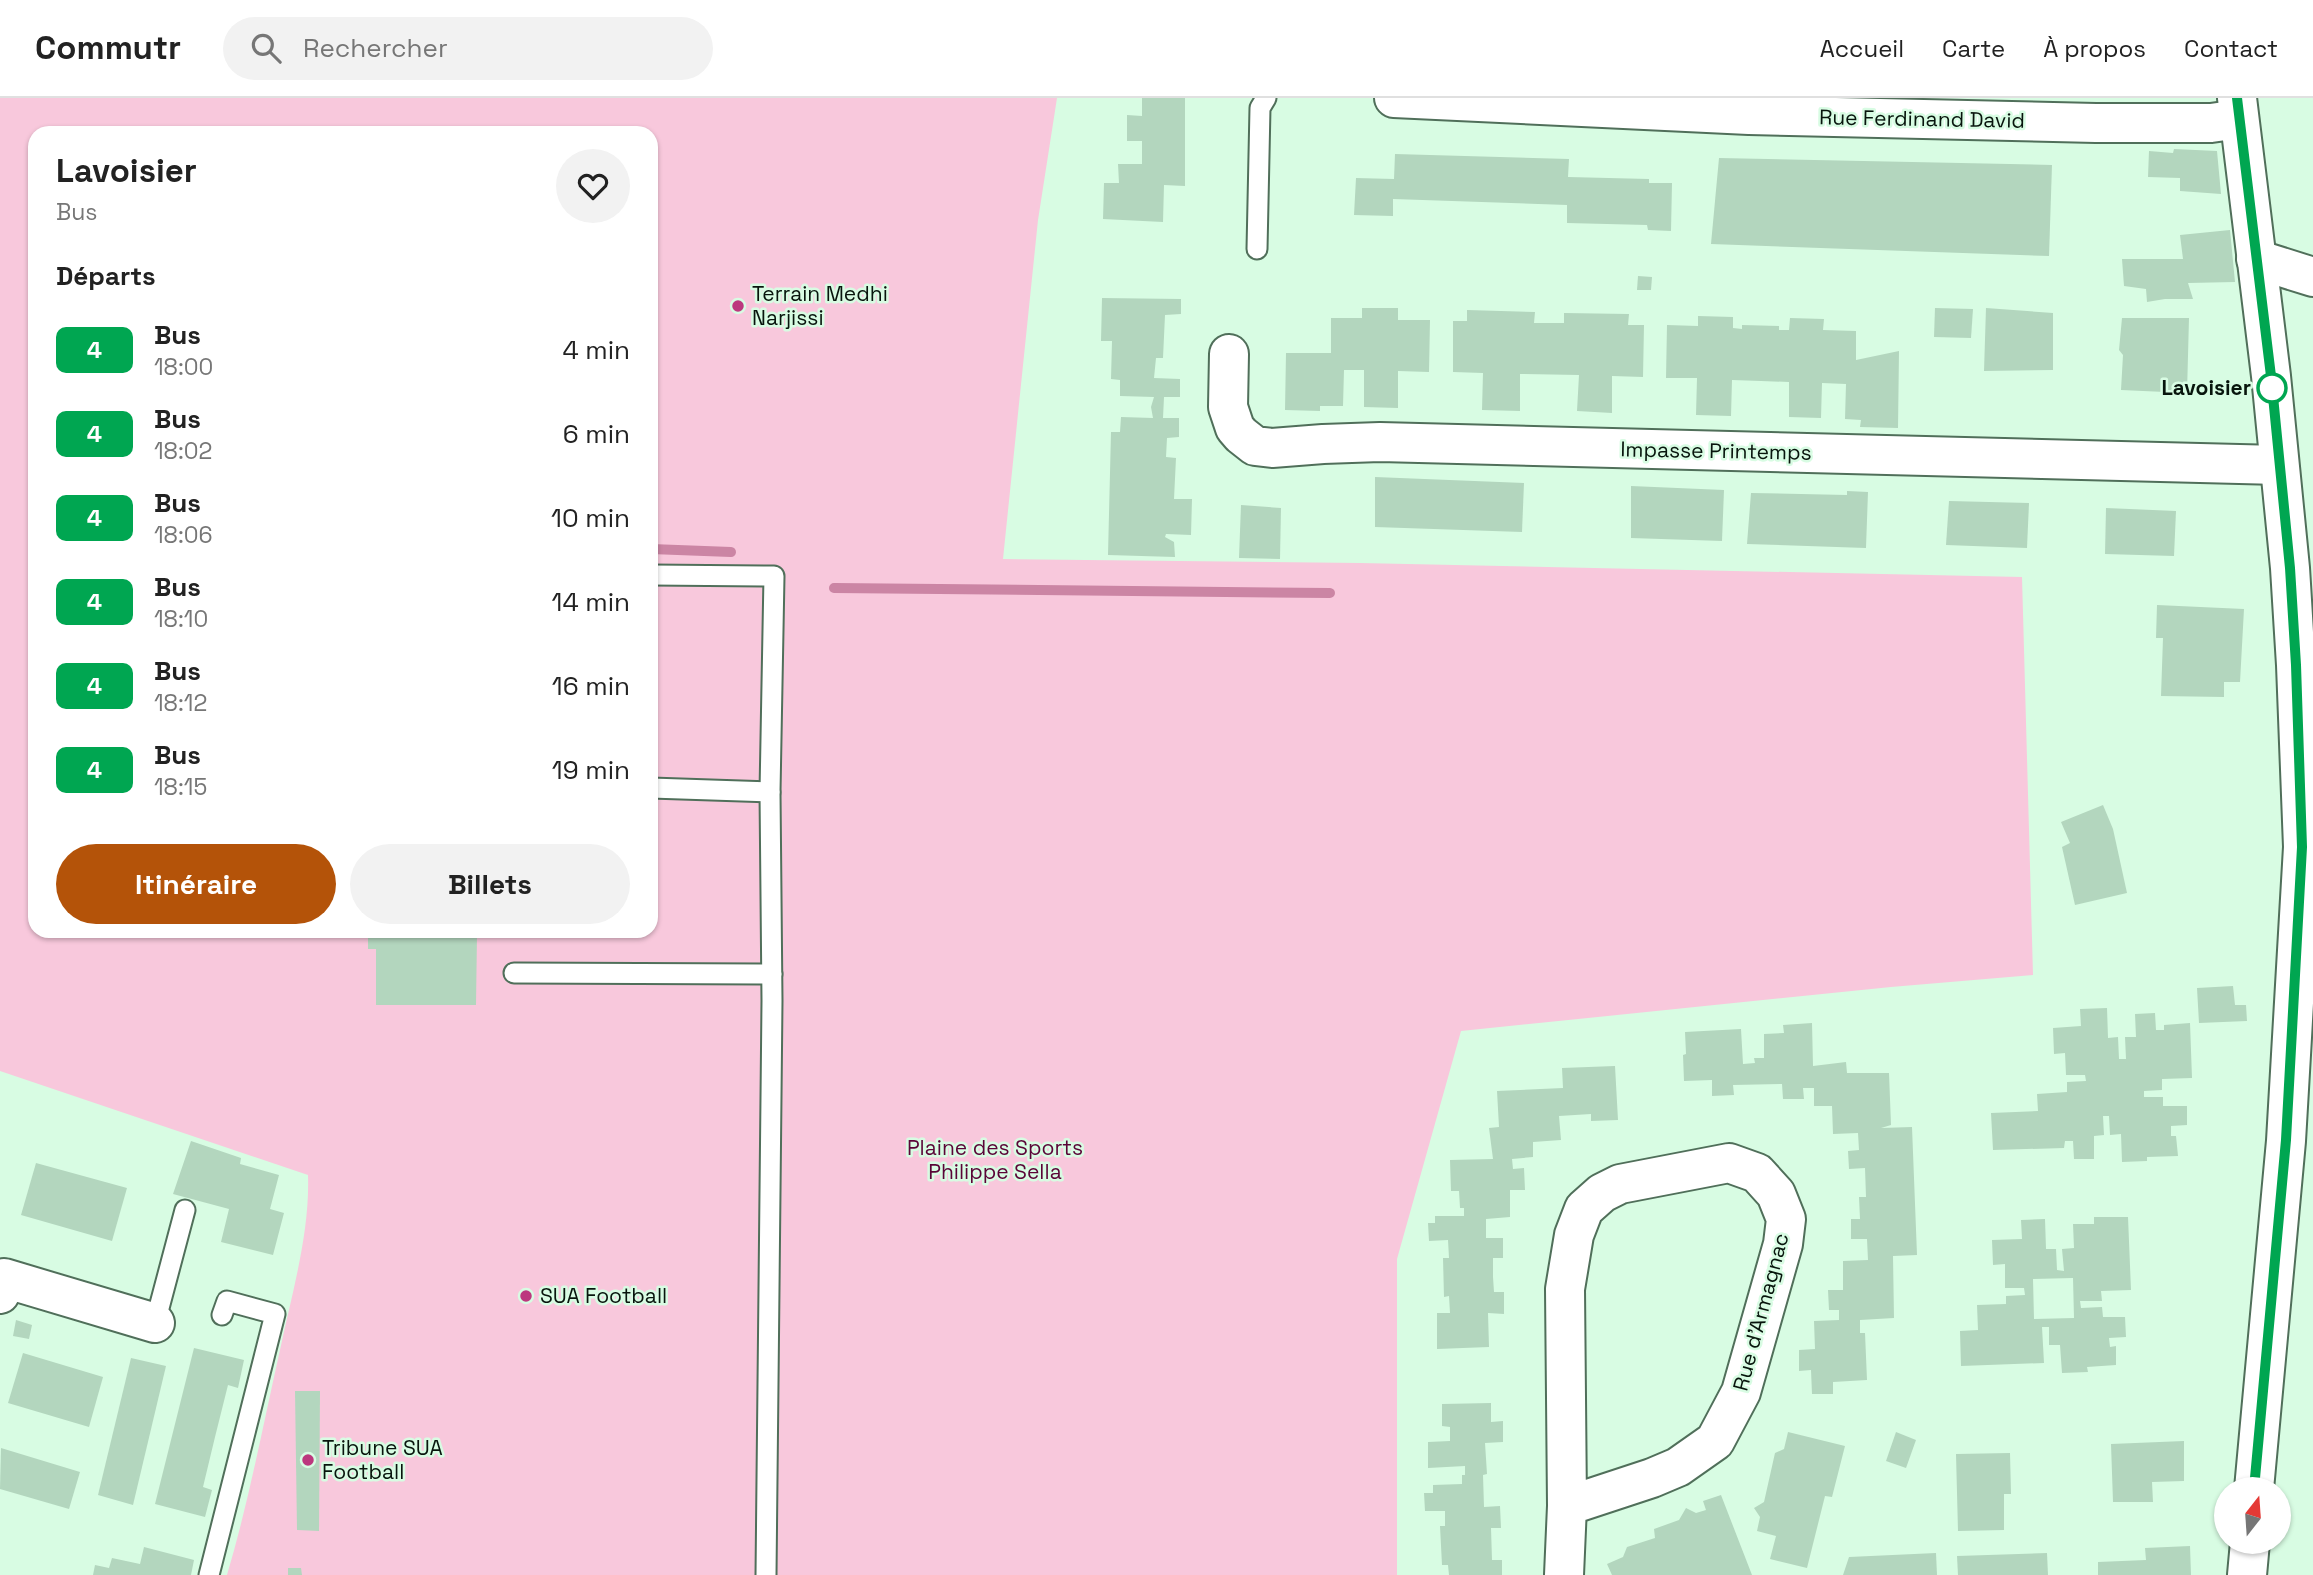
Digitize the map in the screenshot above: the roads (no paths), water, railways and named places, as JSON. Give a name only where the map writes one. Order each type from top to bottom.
[{"type":"street","name":"Rue Ferdinand David","points":[[1394,98],[1749,116],[2096,123],[2211,123],[2238,109]]},
{"type":"street","points":[[2238,109],[2271,376],[2279,465],[2301,571],[2296,665],[2302,847],[2300,1103],[2286,1140],[2255,1477]]},
{"type":"street","points":[[2256,259],[2313,277]]},
{"type":"street","name":"Impasse Printemps","points":[[1229,354],[1228,407],[1235,428],[1255,446],[1272,448],[1380,442],[2279,465]]},
{"type":"street","name":"Rue d'Armagnac","points":[[1564,1575],[1567,1506],[1565,1289],[1574,1235],[1584,1209],[1602,1193],[1620,1184],[1729,1163],[1757,1173],[1776,1194],[1786,1219],[1783,1244],[1741,1392],[1726,1423],[1715,1441],[1678,1466],[1653,1478],[1567,1506]]},
{"type":"street","points":[[0,1294],[4,1278],[155,1323]]},
{"type":"street","points":[[2247,1575],[2249,1554]]},
{"type":"lane","points":[[1257,249],[1260,108],[1266,98]]},
{"type":"lane","points":[[658,575],[774,576],[770,792],[772,974],[766,1575]]},
{"type":"lane","points":[[658,788],[770,792]]},
{"type":"lane","points":[[514,973],[772,974]]},
{"type":"lane","points":[[155,1323],[185,1210]]},
{"type":"lane","points":[[209,1575],[275,1314],[227,1301],[222,1315]]},
{"type":"waterway","points":[[658,549],[731,552]]},
{"type":"waterway","points":[[834,588],[1330,593]]},
{"type":"place","name":"Terrain Medhi Narjissi","points":[[738,306]]},
{"type":"place","name":"Lavoisier","points":[[2272,388]]},
{"type":"place","name":"SUA Football","points":[[526,1296]]},
{"type":"place","name":"Tribune SUA Football","points":[[308,1460]]},
{"type":"park label","name":"Plaine des Sports Philippe Sella","points":[[995,1160]]}]
